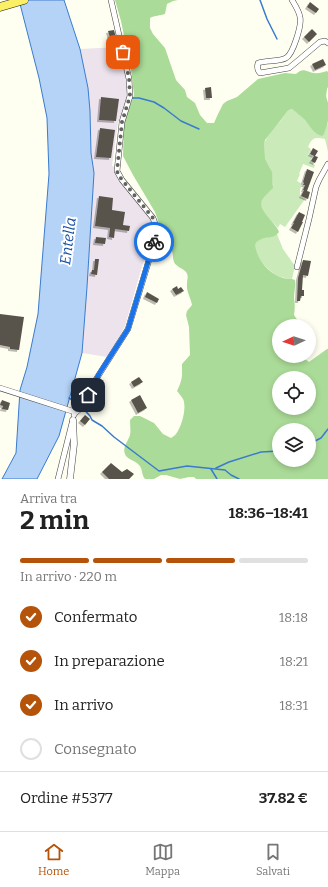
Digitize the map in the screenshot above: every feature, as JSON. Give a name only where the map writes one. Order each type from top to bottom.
[{"type":"main road","points":[[0,7],[24,0]]},
{"type":"street","points":[[0,388],[73,412],[80,409],[96,380],[128,329],[156,238],[157,229],[153,218],[119,176],[117,171],[122,122],[130,96],[130,89],[129,78],[111,0]]},
{"type":"street","points":[[292,0],[300,17],[301,23],[291,53],[287,57],[278,60],[263,61],[258,63],[258,72],[260,73],[289,68],[320,42],[328,43]]},
{"type":"street","points":[[296,267],[316,187],[328,164]]},
{"type":"street","points":[[58,479],[73,412]]},
{"type":"street","points":[[70,479],[74,444],[72,420]]},
{"type":"shaded area","points":[[119,47],[129,91],[121,121],[118,122],[112,166],[115,167],[150,218],[154,225],[154,232],[143,263],[125,326],[107,357],[82,353],[94,173],[91,153],[88,88],[80,49]]},
{"type":"green space","points":[[115,0],[178,0],[167,4],[165,14],[150,18],[150,28],[165,48],[176,80],[185,90],[187,97],[195,103],[200,115],[207,123],[214,123],[223,104],[237,97],[258,79],[285,73],[296,74],[303,70],[316,73],[328,72],[328,87],[326,96],[328,103],[328,121],[324,134],[322,136],[317,134],[305,120],[292,109],[287,112],[265,140],[265,159],[272,172],[273,188],[263,198],[261,204],[264,212],[279,232],[274,236],[260,240],[255,246],[261,261],[271,272],[279,277],[295,280],[294,315],[297,319],[272,319],[272,363],[316,363],[316,357],[328,349],[328,479],[196,479],[194,477],[189,477],[180,479],[161,475],[154,479],[145,479],[142,470],[136,462],[126,456],[124,450],[130,433],[130,420],[134,416],[140,416],[154,423],[163,434],[171,438],[176,434],[180,426],[184,411],[184,402],[177,391],[182,378],[182,364],[190,355],[189,327],[186,315],[187,311],[192,305],[187,289],[187,273],[175,264],[171,250],[158,241],[160,226],[155,212],[123,156],[124,122],[134,95],[131,69]]},
{"type":"green space","points":[[292,109],[306,121],[327,125],[328,121],[328,152],[325,139],[314,138],[311,141],[308,147],[311,149],[308,155],[312,156],[310,162],[315,165],[314,168],[303,164],[297,181],[302,184],[300,197],[305,199],[285,227],[280,224],[278,228],[261,207],[262,200],[273,186],[271,171],[265,160],[264,148],[270,133],[288,111]]},
{"type":"green space","points":[[277,234],[283,249],[295,266],[292,279],[280,277],[273,273],[261,261],[256,251],[255,246],[259,240]]},
{"type":"water","name":"Entella","points":[[19,0],[64,0],[80,49],[88,88],[91,153],[94,173],[82,353],[59,436],[37,479],[2,479],[16,453],[20,390],[27,367],[38,314],[49,174],[47,118],[39,78]]},
{"type":"building","points":[[310,2],[319,9],[316,13],[307,7]]},
{"type":"building","points":[[312,29],[317,34],[309,42],[304,37]]},
{"type":"building","points":[[114,30],[117,42],[112,44],[108,31]]},
{"type":"building","points":[[323,59],[326,65],[315,70],[312,64]]},
{"type":"building","points":[[211,87],[212,98],[206,98],[205,88]]},
{"type":"building","points":[[101,97],[119,99],[116,121],[99,120]]},
{"type":"building","points":[[100,128],[115,130],[111,158],[96,157]]},
{"type":"building","points":[[313,148],[318,151],[315,156],[318,157],[315,163],[311,161],[314,156],[310,154]]},
{"type":"building","points":[[307,169],[314,172],[307,191],[310,192],[308,199],[301,196],[304,190],[305,185],[303,185],[303,182]]},
{"type":"building","points":[[99,196],[113,198],[112,210],[125,212],[123,225],[130,226],[129,231],[115,229],[114,238],[109,237],[110,228],[95,226]]},
{"type":"building","points":[[299,212],[305,215],[298,232],[291,228]]},
{"type":"building","points":[[96,237],[106,238],[105,244],[95,243]]},
{"type":"building","points":[[95,259],[99,259],[97,275],[91,274],[92,270],[94,270]]},
{"type":"building","points":[[303,260],[311,261],[308,276],[303,275],[302,290],[304,290],[304,296],[301,296],[300,301],[297,301],[298,278]]},
{"type":"building","points":[[177,286],[178,289],[181,287],[184,291],[176,295],[172,289]]},
{"type":"building","points":[[147,292],[159,299],[157,303],[145,297]]},
{"type":"building","points":[[0,314],[24,317],[19,350],[10,349],[10,347],[0,345]]},
{"type":"building","points":[[139,377],[143,382],[134,387],[131,382]]},
{"type":"building","points":[[95,390],[100,390],[98,404],[91,406]]},
{"type":"building","points":[[140,395],[147,408],[138,413],[131,400]]},
{"type":"building","points":[[2,400],[10,403],[8,410],[2,409],[3,406],[0,405]]},
{"type":"building","points":[[85,415],[90,419],[85,425],[80,421]]},
{"type":"building","points":[[111,463],[122,472],[127,469],[134,474],[129,479],[109,479],[102,472]]},
{"type":"waterway","points":[[260,0],[277,39]]},
{"type":"waterway","points":[[131,98],[139,98],[154,102],[181,121],[199,129]]},
{"type":"waterway","points":[[69,398],[79,404],[92,420],[102,426],[159,471],[187,466],[225,470],[239,479]]},
{"type":"waterway","points":[[316,440],[321,438],[328,429]]},
{"type":"waterway","points":[[216,468],[229,462],[261,452],[272,451]]},
{"type":"waterway","points":[[211,469],[217,479]]},
{"type":"way so far","points":[[123,52],[129,78],[130,96],[122,122],[117,171],[119,176],[153,218],[157,229],[154,242]]},
{"type":"route","points":[[88,395],[99,374],[128,329],[154,242]]}]
